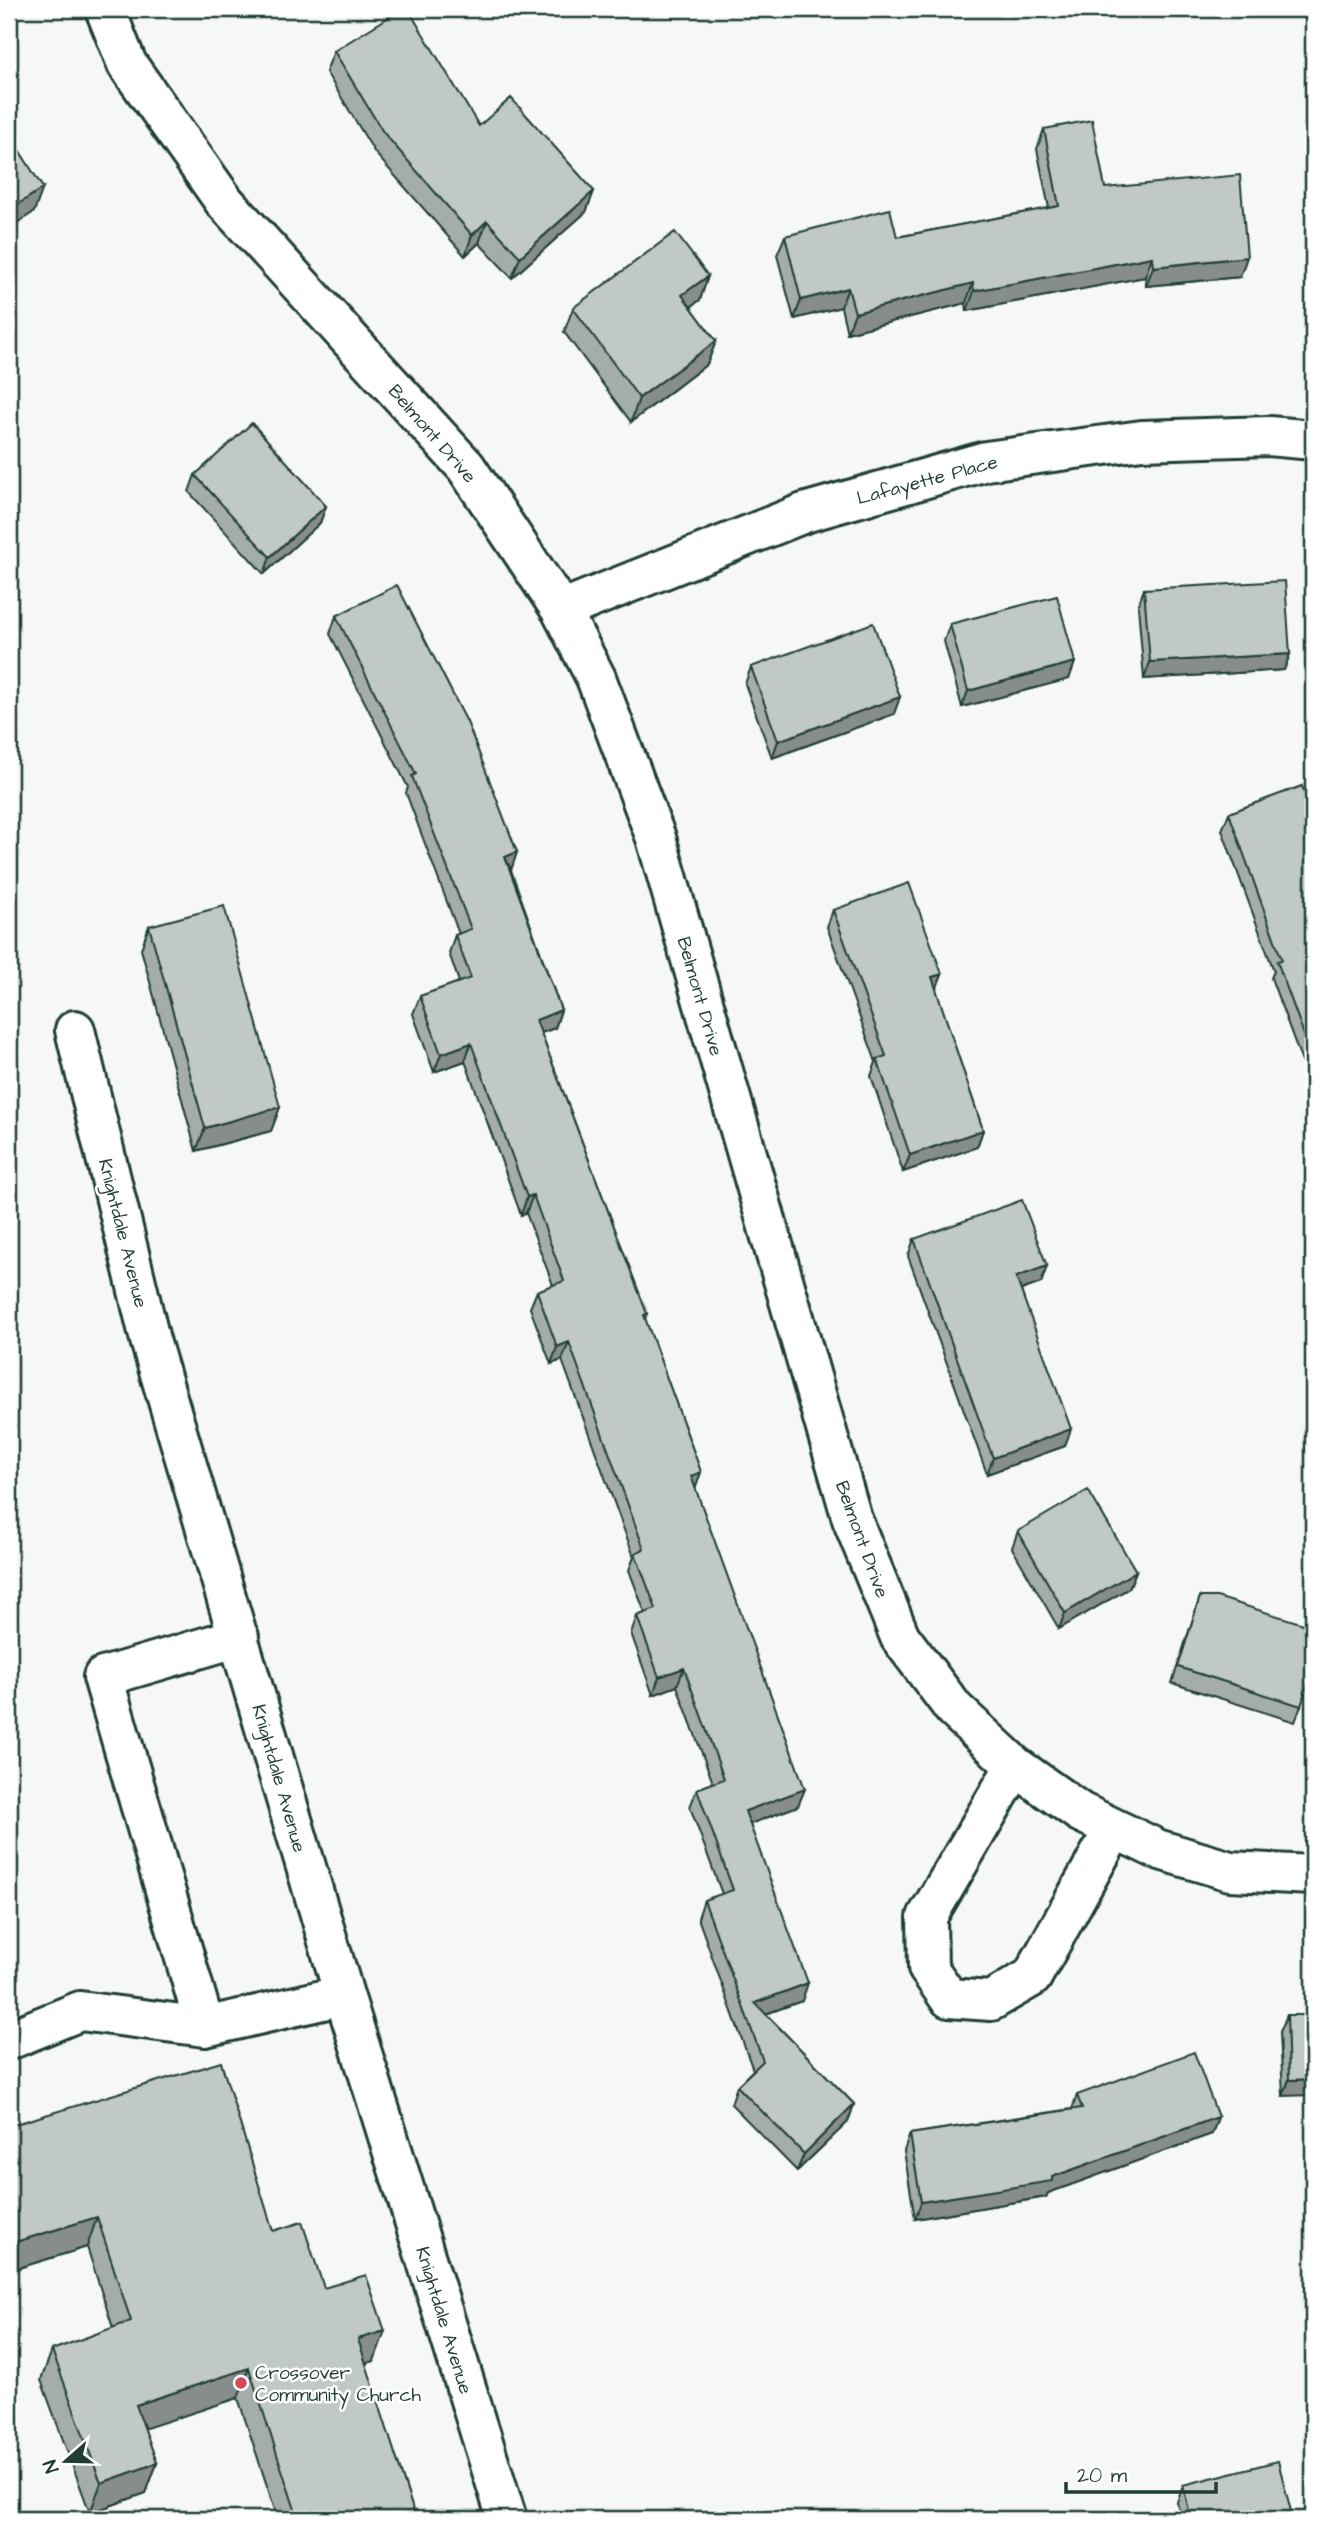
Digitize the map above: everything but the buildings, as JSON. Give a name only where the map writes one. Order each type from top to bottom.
[{"type":"street","name":"Belmont Drive","points":[[105,9],[127,64],[224,201],[466,467],[561,610],[596,678],[656,838],[852,1519],[900,1637],[954,1709],[1015,1766],[1080,1812],[1157,1849],[1230,1871],[1313,1875]]},
{"type":"street","name":"Lafayette Place","points":[[561,610],[804,513],[986,461],[1142,440],[1269,436],[1313,440]]},
{"type":"street","name":"Knightdale Avenue","points":[[75,1030],[150,1340],[344,1995],[507,2519]]},
{"type":"street","points":[[205,2027],[103,1677],[239,1637]]},
{"type":"street","points":[[1015,1766],[927,1917],[928,1968],[949,1998],[991,2001],[1032,1977],[1114,1829]]},
{"type":"street","points":[[9,2040],[80,2011],[205,2027],[344,1995]]},
{"type":"place","name":"Crossover Community Church","points":[[241,2383]]}]
